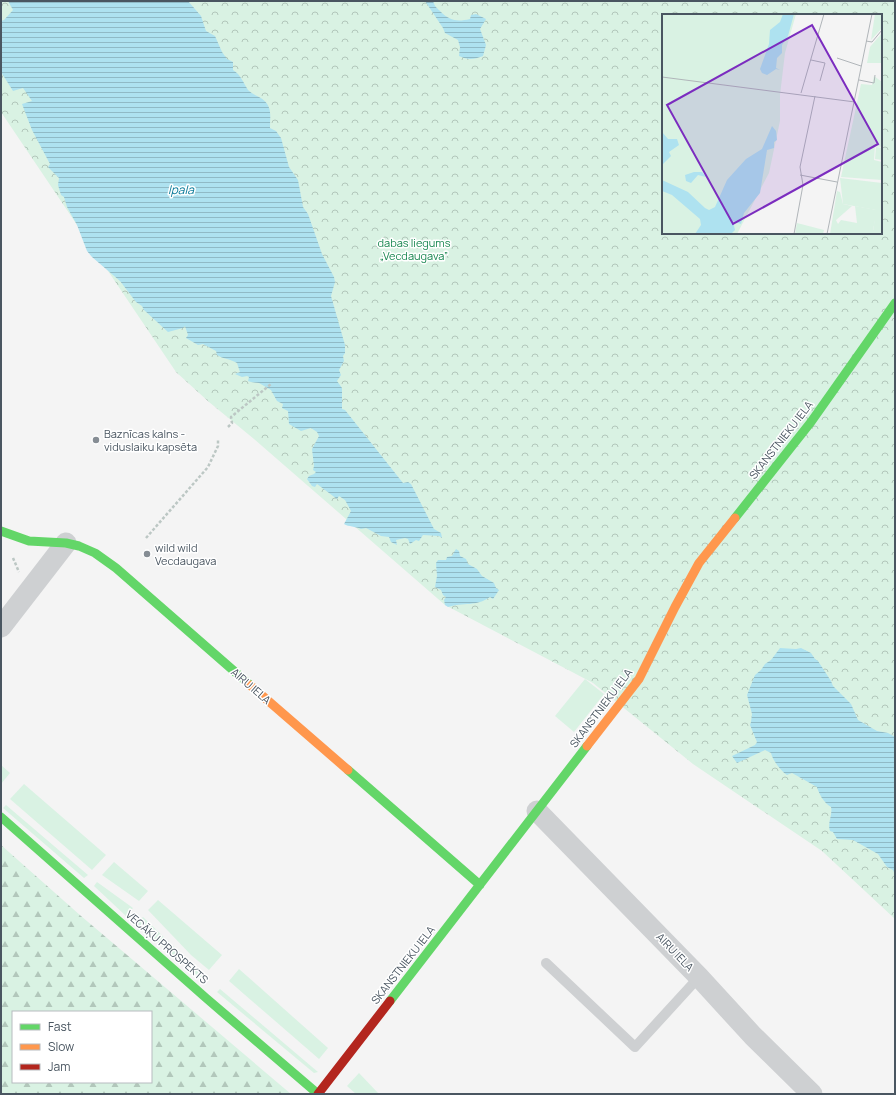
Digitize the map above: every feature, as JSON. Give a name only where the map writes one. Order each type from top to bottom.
[{"type":"street","name":"SKANSTNIEKU IELA","points":[[318,1094],[639,679],[699,563],[811,422],[895,303]]},
{"type":"street","name":"AIRU IELA","points":[[2,531],[29,541],[66,543],[80,546],[94,553],[119,571],[480,885]]},
{"type":"street","points":[[1,627],[66,543]]},
{"type":"street","name":"AIRU IELA","points":[[537,811],[699,977],[753,1036],[812,1094]]},
{"type":"street","name":"VECĀĶU PROSPEKTS","points":[[1,817],[206,998],[318,1094]]},
{"type":"lane","points":[[546,963],[635,1047],[699,977]]},
{"type":"path","points":[[228,427],[232,423],[232,417],[271,384]]},
{"type":"path","points":[[146,538],[208,467],[218,446],[218,440]]},
{"type":"path","points":[[2,531],[28,592]]},
{"type":"green space","name":"dabas liegums „Vecdaugava”","points":[[1,1],[895,1],[895,919],[822,851],[693,764],[593,683],[445,605],[176,372],[1,112]]},
{"type":"green space","points":[[585,679],[604,694],[574,732],[555,716]]},
{"type":"green space","points":[[1,765],[10,773],[1,784]]},
{"type":"green space","points":[[24,784],[106,855],[92,870],[10,799]]},
{"type":"green space","points":[[6,805],[88,875],[84,878],[3,808]]},
{"type":"green space","points":[[1,845],[81,916],[291,1094],[1,1094]]},
{"type":"green space","points":[[114,862],[148,891],[139,901],[102,875]]},
{"type":"green space","points":[[97,882],[133,908],[126,916],[94,886]]},
{"type":"green space","points":[[158,900],[222,955],[209,970],[191,955],[148,910]]},
{"type":"green space","points":[[143,917],[204,976],[201,979],[136,924]]},
{"type":"green space","points":[[239,969],[328,1048],[319,1059],[229,981]]},
{"type":"green space","points":[[220,989],[318,1072],[314,1073],[217,992]]},
{"type":"green space","points":[[359,1073],[379,1094],[356,1094],[347,1086]]},
{"type":"water","name":"Ipala","points":[[8,1],[188,1],[201,16],[206,31],[215,36],[222,52],[227,59],[233,62],[233,70],[240,76],[248,90],[267,103],[270,110],[270,128],[276,131],[281,138],[289,167],[298,180],[303,207],[308,214],[322,254],[334,277],[335,282],[331,296],[345,345],[345,353],[343,356],[344,361],[339,370],[341,375],[337,381],[342,388],[342,409],[345,410],[403,483],[408,482],[411,484],[434,529],[441,533],[442,538],[439,536],[423,535],[419,541],[416,540],[410,544],[408,539],[405,538],[396,540],[397,545],[391,542],[389,537],[381,536],[366,528],[361,529],[344,524],[351,511],[345,500],[339,496],[337,499],[317,484],[315,487],[312,486],[307,479],[316,472],[313,470],[312,449],[319,436],[317,432],[311,428],[301,431],[289,424],[288,411],[282,408],[283,404],[277,401],[271,390],[259,383],[248,381],[249,377],[247,376],[242,377],[235,374],[240,372],[237,363],[217,355],[216,351],[203,344],[198,345],[186,338],[188,335],[185,326],[183,328],[168,332],[136,302],[120,281],[87,251],[64,197],[61,195],[58,185],[59,178],[48,167],[50,164],[32,130],[22,104],[32,101],[23,88],[13,91],[1,72],[1,21],[4,20],[13,10]]},
{"type":"water","points":[[425,1],[433,1],[436,7],[450,19],[470,19],[471,15],[476,14],[486,19],[480,29],[486,45],[483,56],[471,59],[459,56],[460,47],[458,40],[445,33]]},
{"type":"water","points":[[456,549],[459,551],[460,556],[466,559],[468,564],[477,569],[482,576],[494,583],[496,588],[499,590],[493,599],[490,597],[480,602],[448,607],[445,605],[444,600],[446,597],[443,595],[441,590],[435,587],[437,576],[436,563],[438,560],[446,560],[447,557],[452,556]]},
{"type":"water","points":[[780,648],[801,648],[811,653],[818,661],[833,686],[851,704],[858,720],[877,731],[888,733],[895,737],[895,875],[893,870],[887,867],[878,854],[853,840],[837,839],[829,828],[831,807],[822,798],[817,787],[792,773],[787,775],[778,766],[771,753],[765,750],[737,763],[732,756],[755,745],[757,742],[750,725],[752,714],[747,695],[755,675],[771,660]]},
{"type":"traffic: fast","points":[[735,518],[811,422],[895,303]]},
{"type":"traffic: fast","points":[[1,531],[29,541],[66,543],[79,546],[95,553],[116,568],[250,685]]},
{"type":"traffic: fast","points":[[390,1001],[587,746]]},
{"type":"traffic: fast","points":[[348,770],[480,885]]},
{"type":"traffic: fast","points":[[1,817],[206,998],[318,1094]]},
{"type":"traffic: slow","points":[[587,746],[639,679],[699,563],[735,518]]},
{"type":"traffic: slow","points":[[250,685],[348,770]]},
{"type":"traffic: jam","points":[[318,1094],[390,1001]]},
{"type":"place","name":"Baznīcas kalns - viduslaiku kapsēta","points":[[96,440]]},
{"type":"place","name":"wild wild Vecdaugava","points":[[147,554]]}]
